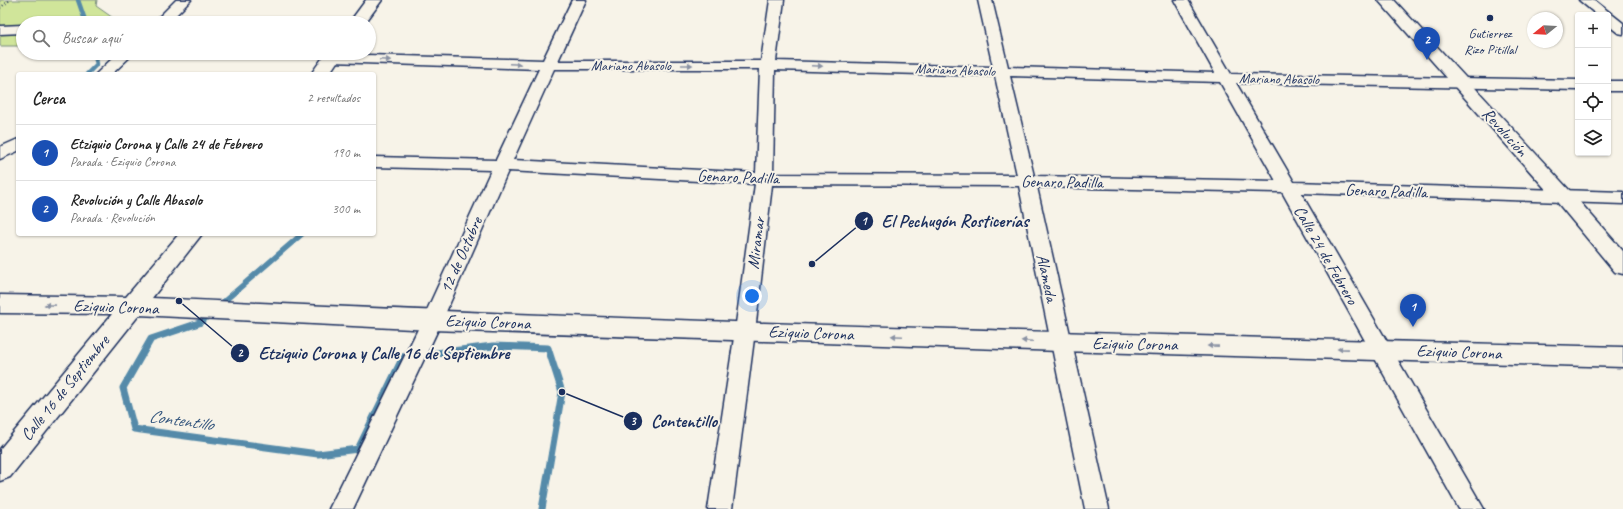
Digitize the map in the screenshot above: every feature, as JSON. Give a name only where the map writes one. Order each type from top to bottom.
[{"type":"street","points":[[167,16],[184,0]]},
{"type":"street","points":[[362,16],[374,0]]},
{"type":"street","name":"12 de Octubre","points":[[341,509],[432,321],[578,0]]},
{"type":"street","name":"Miramar","points":[[720,509],[745,331],[764,179],[768,65],[777,0]]},
{"type":"street","name":"Alameda","points":[[985,0],[1000,72],[1027,181],[1060,342],[1097,509]]},
{"type":"street","name":"Calle 24 de Febrero","points":[[1181,0],[1472,509]]},
{"type":"street","name":"Revolución","points":[[1386,0],[1564,197],[1623,266]]},
{"type":"street","points":[[1586,0],[1600,12]]},
{"type":"street","points":[[1611,20],[1623,30]]},
{"type":"street","points":[[0,30],[16,30]]},
{"type":"street","name":"Mariano Abasolo","points":[[376,58],[549,65],[768,65],[1225,78],[1575,85]]},
{"type":"street","points":[[105,72],[118,60]]},
{"type":"street","points":[[322,72],[331,60]]},
{"type":"street","points":[[1611,86],[1623,86]]},
{"type":"street","points":[[0,154],[16,145]]},
{"type":"street","points":[[0,158],[16,159]]},
{"type":"street","name":"Genaro Padilla","points":[[376,162],[502,165],[764,179],[1027,181],[1287,187],[1623,198]]},
{"type":"street","name":"Calle 16 de Septiembre","points":[[0,469],[189,236]]},
{"type":"street","name":"Eziquio Corona","points":[[0,304],[131,306],[432,321],[1060,342],[1623,357]]},
{"type":"path","points":[[0,8],[10,0]]},
{"type":"green space","points":[[0,0],[97,0],[96,6],[110,16],[16,16],[16,46],[0,46]]},
{"type":"waterway","name":"Contentillo","points":[[78,0],[84,16]]},
{"type":"waterway","name":"Contentillo","points":[[89,72],[97,64],[96,60]]},
{"type":"waterway","name":"Contentillo","points":[[221,304],[300,236]]},
{"type":"waterway","name":"Contentillo","points":[[219,306],[223,303]]},
{"type":"waterway","name":"Contentillo","points":[[210,314],[199,323],[151,339],[123,388],[134,429],[318,454],[358,449],[403,357]]},
{"type":"waterway","name":"Contentillo","points":[[436,353],[493,346],[548,348],[562,392],[542,509]]},
{"type":"place","name":"Gutierrez Rizo Pitillal","points":[[1490,18]]},
{"type":"place","name":"Revolución y Calle Abasolo","points":[[1427,60]]},
{"type":"place","name":"El Pechugón Rosticerías","points":[[812,264]]},
{"type":"place","name":"Etziquio Corona y Calle 16 de Septiembre","points":[[179,301]]},
{"type":"place","name":"Etziquio Corona y Calle 24 de Febrero","points":[[1413,327]]},
{"type":"place","name":"Contentillo","points":[[562,392]]}]
